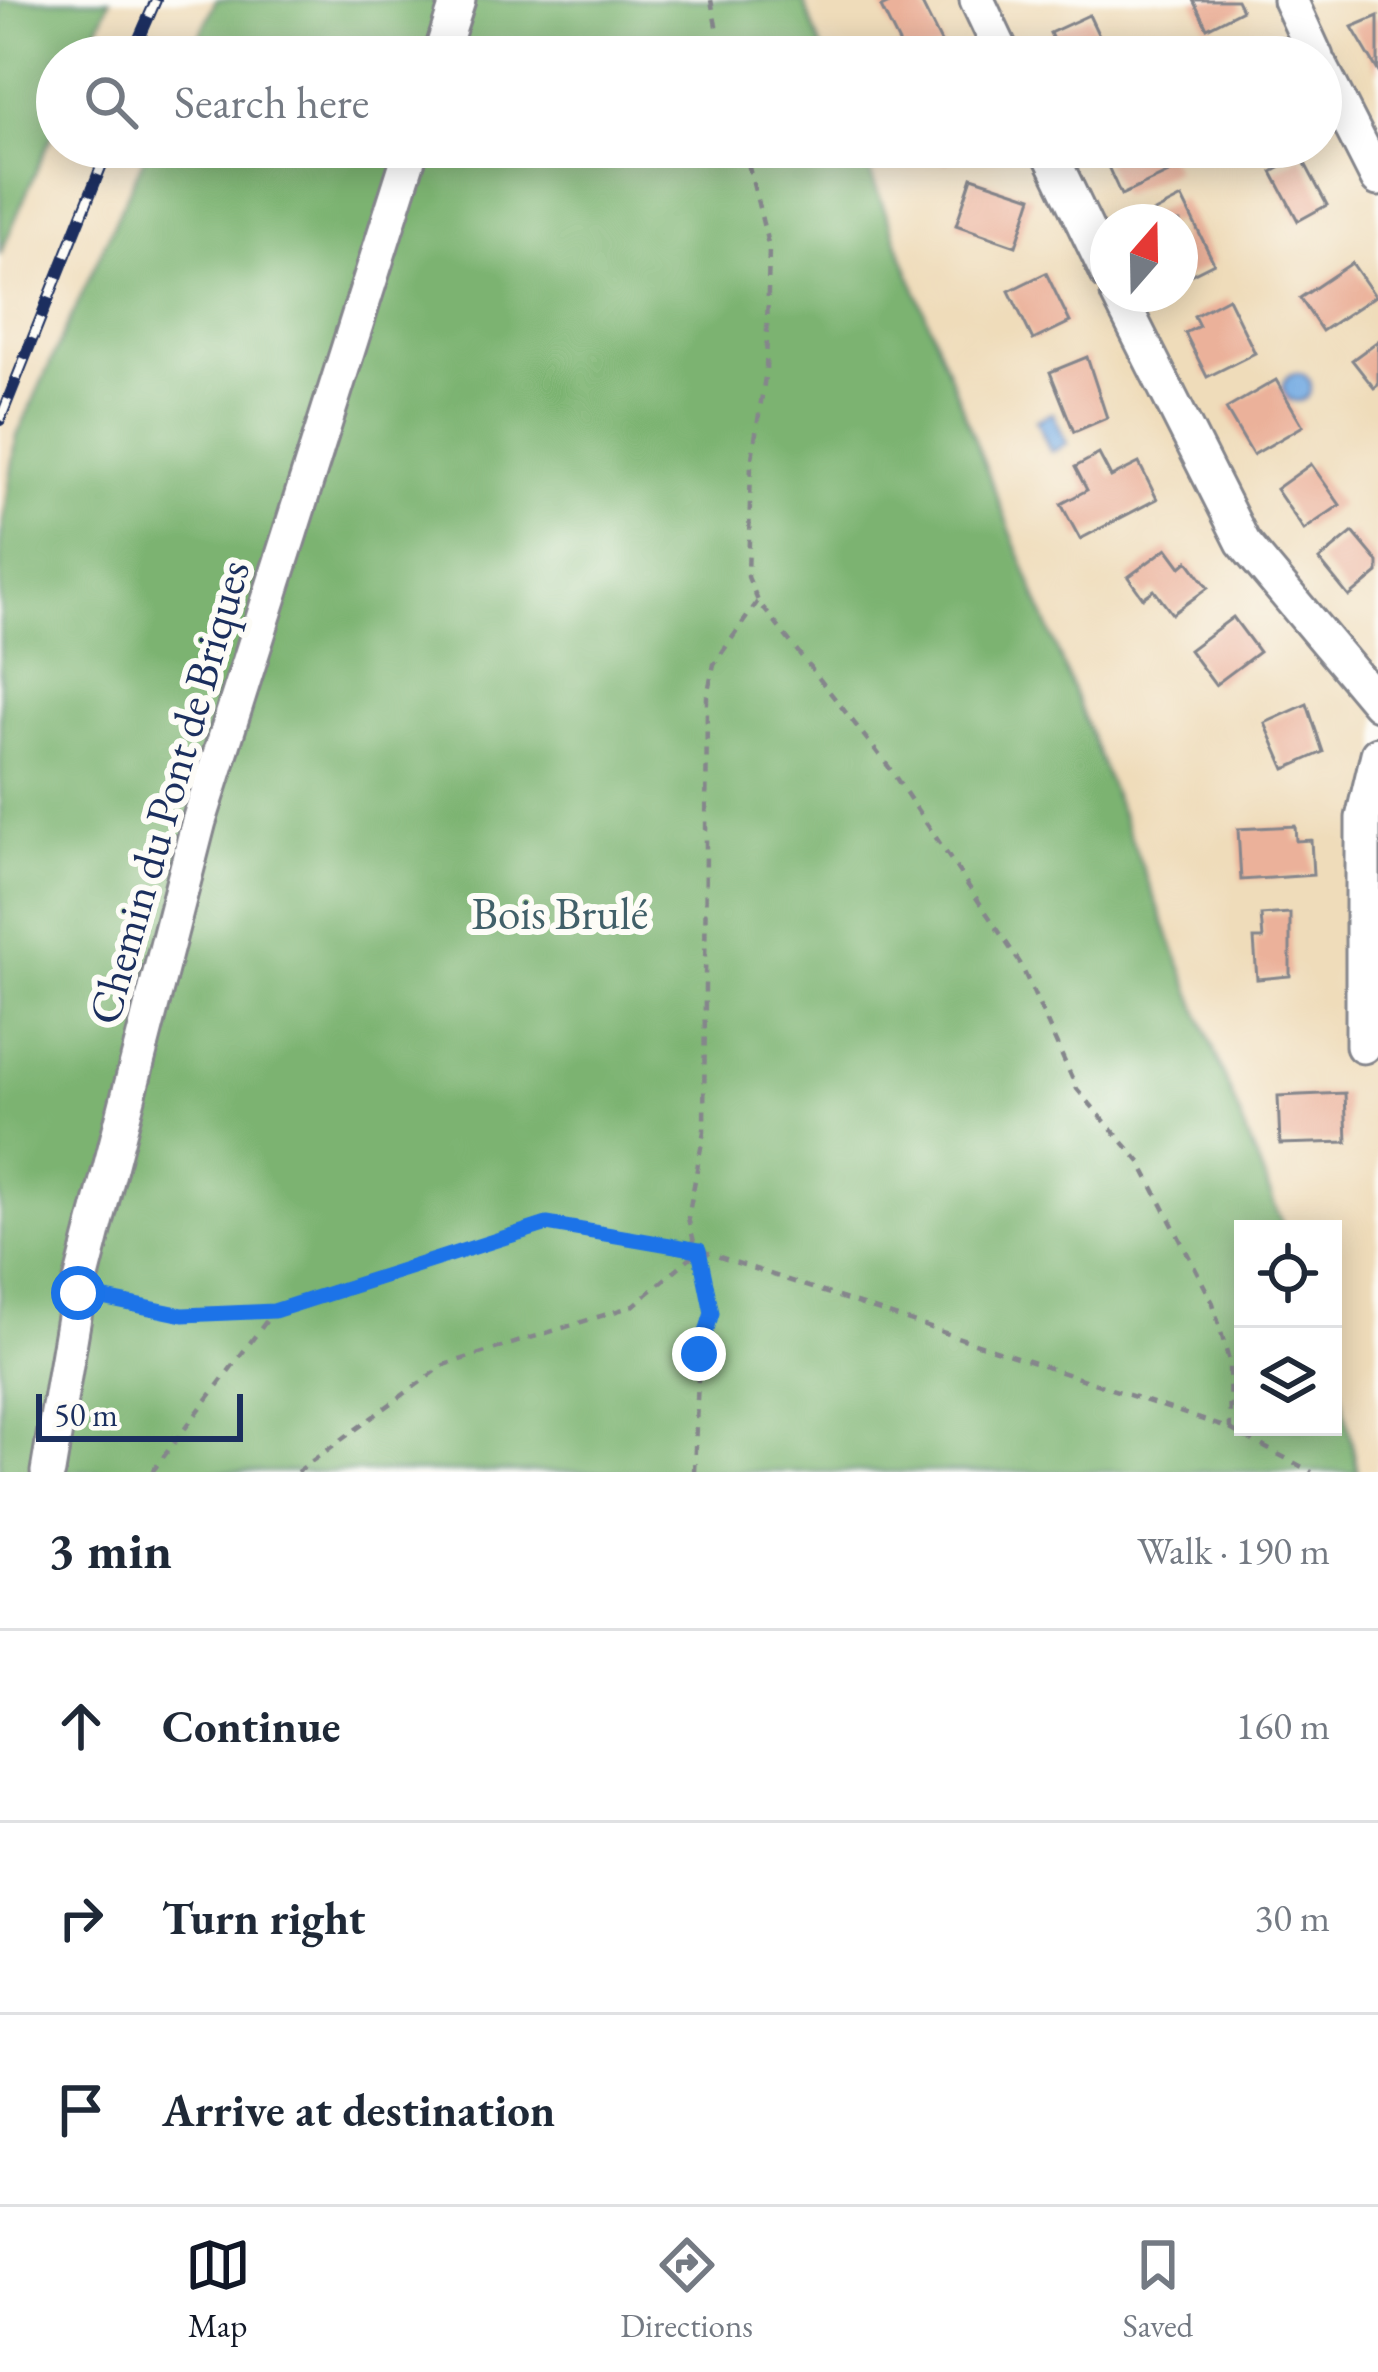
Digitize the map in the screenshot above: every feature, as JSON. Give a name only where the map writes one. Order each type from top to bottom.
[{"type":"street","points":[[447,36],[458,0]]},
{"type":"street","points":[[977,0],[994,36]]},
{"type":"street","points":[[1290,0],[1306,36]]},
{"type":"street","points":[[1342,108],[1378,178]]},
{"type":"street","name":"Chemin du Pont de Briques","points":[[48,1472],[78,1293],[199,821],[405,168]]},
{"type":"street","points":[[1057,168],[1090,237]]},
{"type":"street","points":[[1127,312],[1243,542],[1378,703]]},
{"type":"street","points":[[1363,1046],[1363,818],[1378,754]]},
{"type":"path","points":[[710,0],[718,36]]},
{"type":"path","points":[[749,168],[769,248],[766,370],[751,464],[748,577],[758,601],[888,766],[1020,963],[1077,1089],[1140,1162],[1213,1303],[1228,1361],[1231,1429]]},
{"type":"path","points":[[694,1472],[699,1354],[712,1313],[688,1218],[704,1131],[706,696],[714,664],[758,601]]},
{"type":"path","points":[[78,1293],[183,1315],[274,1311],[547,1224],[699,1250],[1231,1429],[1312,1472]]},
{"type":"path","points":[[297,1472],[445,1365],[633,1306],[699,1250]]},
{"type":"path","points":[[152,1472],[274,1311]]},
{"type":"green space","points":[[0,0],[110,0],[94,36],[36,36],[37,168],[0,255]]},
{"type":"green space","points":[[216,0],[803,0],[817,36],[200,36]]},
{"type":"green space","name":"Bois Brulé","points":[[139,168],[868,168],[1280,1220],[1234,1220],[1234,1436],[1342,1436],[1342,1397],[1358,1472],[0,1472],[0,544],[17,436]]},
{"type":"water","points":[[1297,373],[1307,377],[1311,387],[1307,397],[1297,401],[1287,397],[1283,387],[1287,377]]},
{"type":"water","points":[[1053,413],[1067,444],[1051,452],[1036,420]]},
{"type":"building","points":[[896,0],[920,0],[938,36],[896,36],[881,7]]},
{"type":"building","points":[[1193,0],[1237,0],[1242,10],[1207,28]]},
{"type":"building","points":[[1089,15],[1099,36],[1051,36]]},
{"type":"building","points":[[1378,16],[1378,71],[1352,27]]},
{"type":"building","points":[[1109,168],[1174,168],[1175,170],[1121,195]]},
{"type":"building","points":[[1307,168],[1327,205],[1298,221],[1272,172]]},
{"type":"building","points":[[972,177],[1032,197],[1016,246],[956,225]]},
{"type":"building","points":[[1198,230],[1214,263],[1198,271]]},
{"type":"building","points":[[1352,263],[1375,296],[1322,331],[1300,298]]},
{"type":"building","points":[[1046,273],[1070,322],[1033,340],[1009,291]]},
{"type":"building","points":[[1228,298],[1255,353],[1207,377],[1185,333],[1199,326],[1194,316]]},
{"type":"building","points":[[1378,341],[1378,385],[1374,388],[1352,360]]},
{"type":"building","points":[[1087,357],[1107,418],[1074,432],[1050,372]]},
{"type":"building","points":[[1276,380],[1303,426],[1253,455],[1226,409]]},
{"type":"building","points":[[1099,454],[1111,477],[1139,463],[1157,499],[1080,539],[1061,504],[1087,490],[1075,467]]},
{"type":"building","points":[[1311,464],[1340,505],[1304,530],[1276,489]]},
{"type":"building","points":[[1353,532],[1378,562],[1378,573],[1349,597],[1319,560]]},
{"type":"building","points":[[1167,548],[1181,567],[1188,561],[1208,588],[1172,614],[1154,590],[1143,598],[1128,577]]},
{"type":"building","points":[[1233,617],[1259,652],[1215,685],[1189,650]]},
{"type":"building","points":[[1307,704],[1323,752],[1285,769],[1265,723]]},
{"type":"building","points":[[1295,826],[1296,841],[1311,840],[1313,875],[1241,880],[1238,829]]},
{"type":"building","points":[[1290,913],[1290,976],[1257,979],[1254,939],[1263,939],[1261,915]]},
{"type":"building","points":[[1345,1093],[1347,1142],[1280,1144],[1278,1096]]},
{"type":"railway","points":[[140,36],[156,0]]},
{"type":"railway","points":[[0,420],[101,168]]},
{"type":"route","points":[[78,1293],[183,1315],[274,1311],[547,1224],[699,1250],[712,1313],[699,1354]]}]
